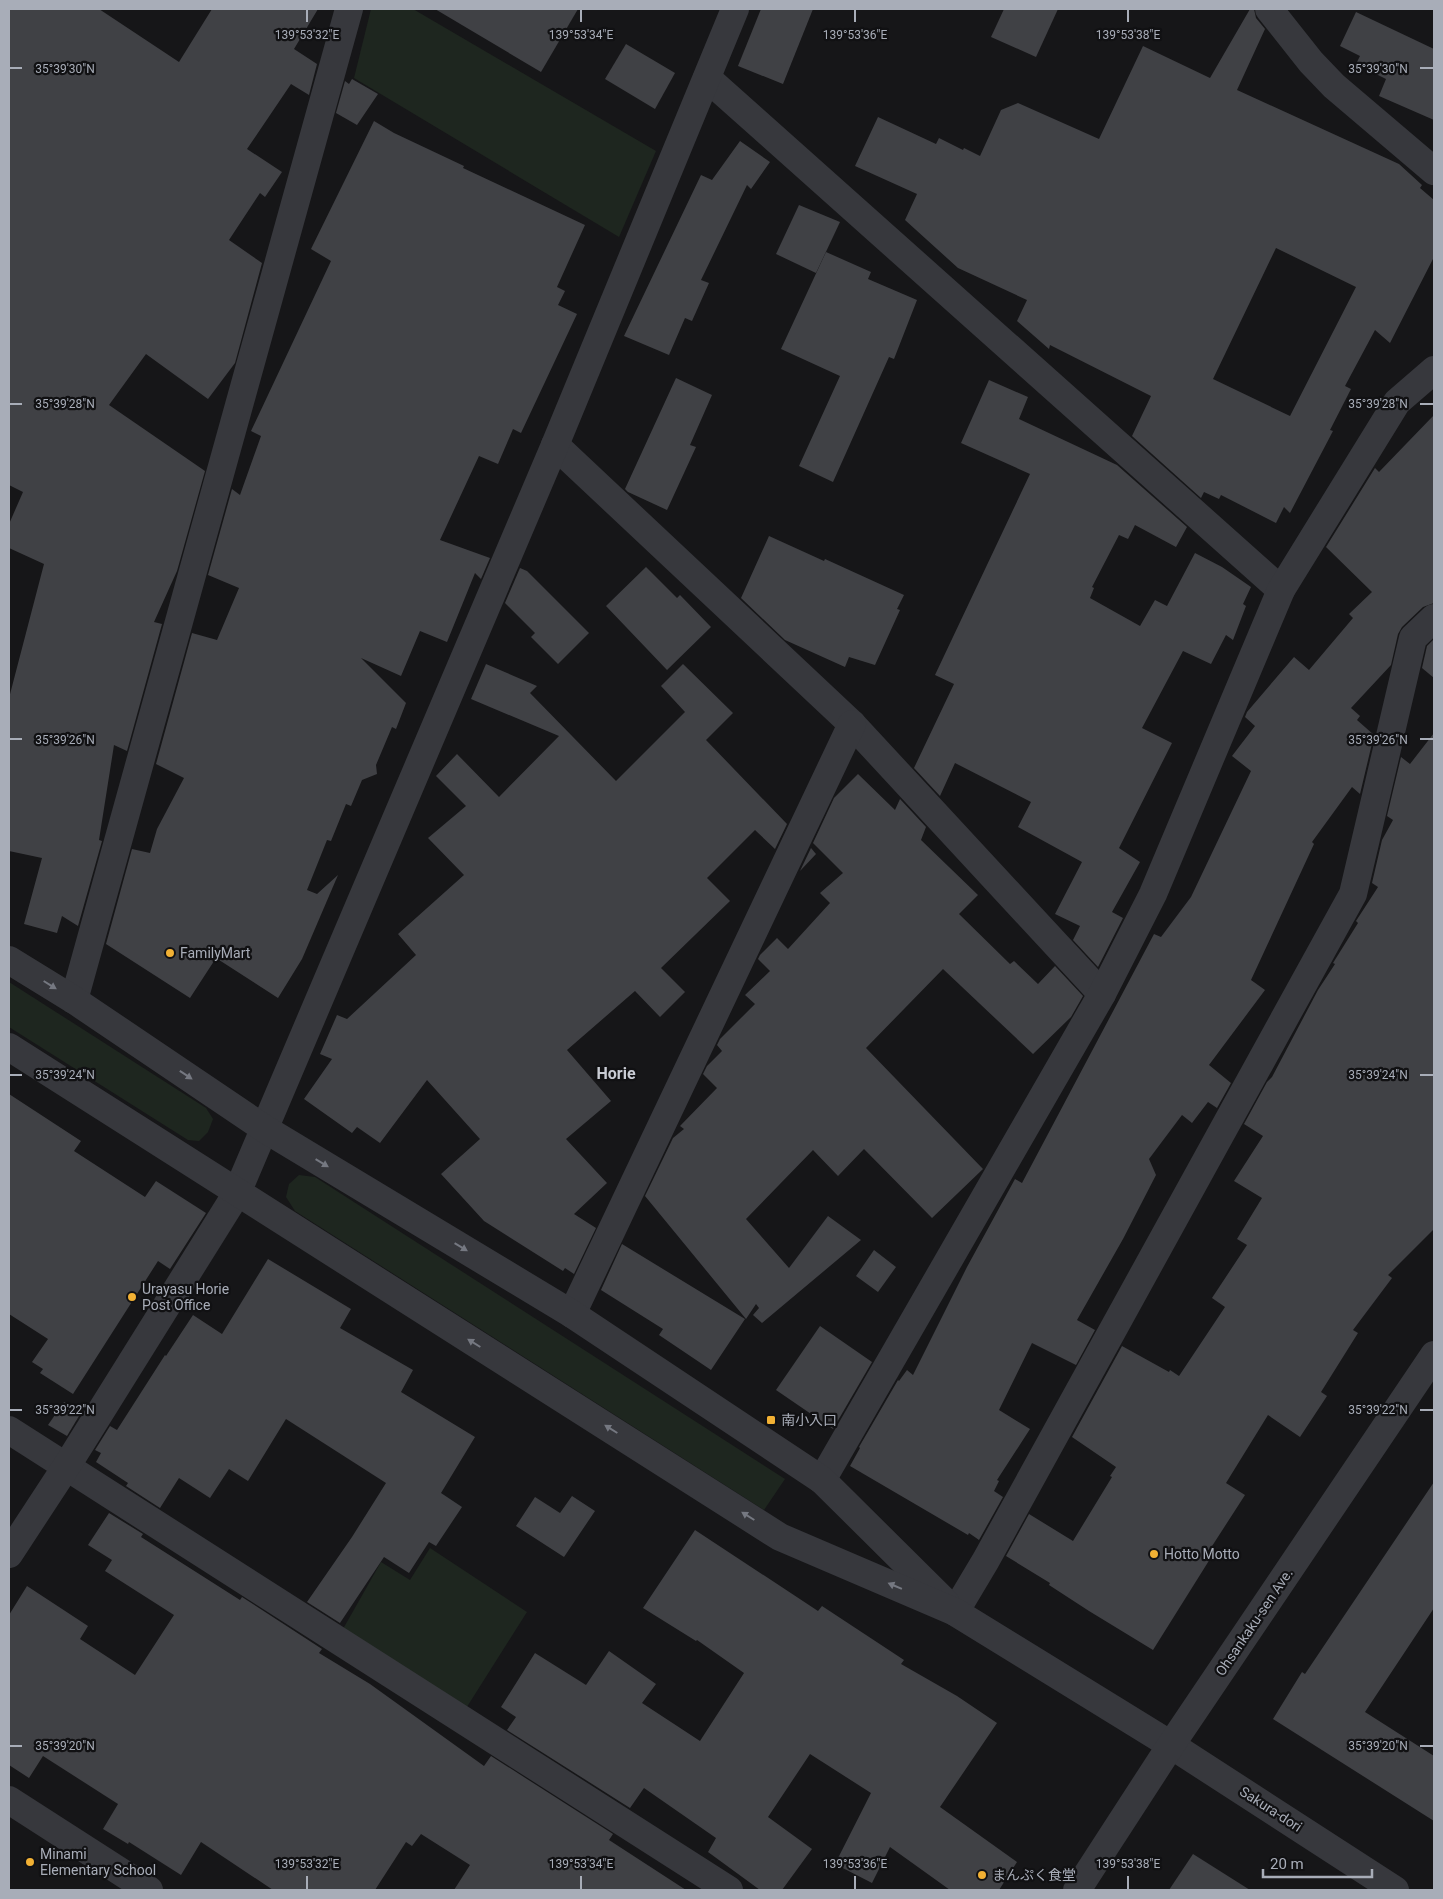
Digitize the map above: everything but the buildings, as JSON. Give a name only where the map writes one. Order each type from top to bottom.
[{"type":"street","points":[[74,1000],[349,9]]},
{"type":"street","points":[[9,1554],[66,1467],[237,1193],[266,1129],[555,445],[735,9]]},
{"type":"street","points":[[1269,9],[1311,62],[1334,86],[1434,171]]},
{"type":"street","points":[[706,78],[1281,590]]},
{"type":"street","points":[[822,1480],[1102,994],[1154,894],[1281,590],[1397,402],[1434,370]]},
{"type":"street","points":[[555,445],[852,724],[1102,994]]},
{"type":"street","points":[[955,1612],[986,1560],[1353,894],[1413,638],[1434,618]]},
{"type":"street","points":[[572,1314],[852,724]]},
{"type":"street","points":[[9,960],[74,1000],[266,1129],[572,1314],[822,1480],[955,1612]]},
{"type":"street","points":[[9,1047],[780,1537],[955,1612]]},
{"type":"street","name":"Ohsankaku-sen Ave.","points":[[1077,1890],[1171,1745],[1434,1354]]},
{"type":"street","points":[[9,1430],[729,1890]]},
{"type":"street","name":"Sakura-dori","points":[[955,1612],[1171,1745],[1395,1890]]},
{"type":"street","points":[[9,1800],[149,1890]]},
{"type":"shaded area","points":[[371,9],[413,9],[656,151],[619,237],[354,78]]},
{"type":"shaded area","points":[[9,982],[206,1108],[213,1119],[208,1132],[199,1141],[188,1140],[9,1027]]},
{"type":"shaded area","points":[[299,1175],[315,1177],[785,1479],[764,1510],[295,1211],[286,1197],[289,1184]]},
{"type":"shaded area","points":[[430,1548],[527,1612],[465,1710],[343,1629],[381,1562],[410,1580]]},
{"type":"place","name":"FamilyMart","points":[[170,953]]},
{"type":"place","name":"Urayasu Horie Post Office","points":[[132,1297]]},
{"type":"place","name":"南小入口","points":[[771,1420]]},
{"type":"place","name":"Hotto Motto","points":[[1154,1554]]},
{"type":"place","name":"Minami Elementary School","points":[[30,1862]]},
{"type":"place","name":"まんぷく食堂","points":[[982,1875]]},
{"type":"district","name":"Horie","points":[[616,1073]]}]
